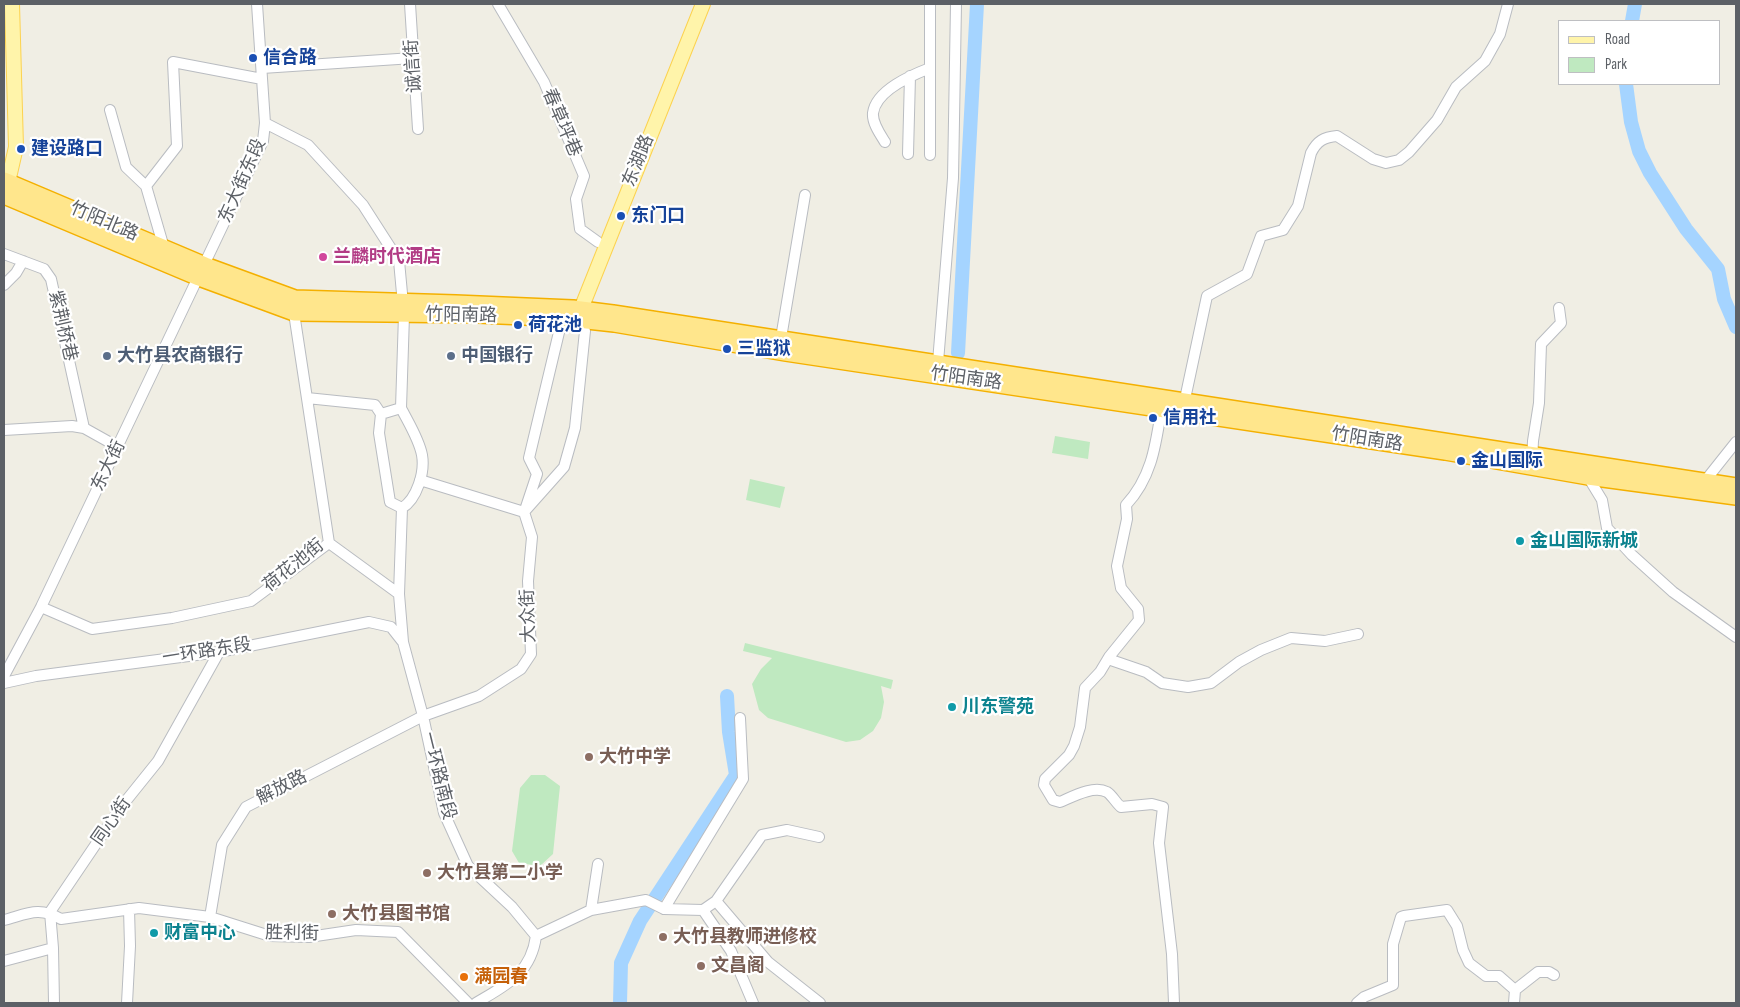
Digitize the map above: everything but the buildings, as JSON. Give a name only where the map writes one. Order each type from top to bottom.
[{"type":"highway","name":"竹阳北路","points":[[6,176],[164,248],[202,272]]},
{"type":"highway","name":"竹阳北路","points":[[4,196],[202,272]]},
{"type":"highway","name":"竹阳南路","points":[[202,272],[294,313],[404,308]]},
{"type":"highway","name":"竹阳南路","points":[[202,272],[296,298],[404,308],[575,314],[781,338],[938,362],[1162,402],[1185,399],[1532,460],[1588,477],[1701,487],[1736,486]]},
{"type":"highway","name":"竹阳南路","points":[[575,314],[1162,402],[1532,460],[1701,487],[1736,497]]},
{"type":"main road","points":[[4,4],[8,143],[4,196]]},
{"type":"main road","points":[[6,176],[16,147],[12,4]]},
{"type":"main road","name":"东湖路","points":[[575,314],[598,242],[694,4]]},
{"type":"main road","name":"东湖路","points":[[575,314],[703,4]]},
{"type":"street","name":"东大街东段","points":[[202,272],[263,141],[265,122],[257,4]]},
{"type":"street","name":"诚信街","points":[[410,4],[418,129]]},
{"type":"street","name":"春草坪巷","points":[[498,4],[544,82],[584,176],[576,199],[580,229],[598,242]]},
{"type":"street","points":[[930,4],[930,155]]},
{"type":"street","points":[[938,362],[953,178],[956,4]]},
{"type":"street","points":[[1185,399],[1207,296],[1247,274],[1261,236],[1283,230],[1298,206],[1311,152],[1315,145],[1321,140],[1337,136],[1373,159],[1386,163],[1399,160],[1409,152],[1437,120],[1456,87],[1485,61],[1500,34],[1508,4]]},
{"type":"street","points":[[262,68],[414,58]]},
{"type":"street","points":[[146,186],[177,146],[173,62],[262,79]]},
{"type":"street","points":[[885,142],[876,125],[873,112],[884,93],[910,76],[930,68]]},
{"type":"street","points":[[908,154],[910,76]]},
{"type":"street","points":[[110,110],[126,166],[146,186],[164,248]]},
{"type":"street","points":[[265,122],[308,145],[363,205],[399,261],[404,308],[401,408],[422,456],[420,480],[410,503],[402,508],[390,502],[379,433],[381,414],[375,405],[307,398]]},
{"type":"street","points":[[781,338],[805,195]]},
{"type":"street","name":"紫荆桥巷","points":[[4,254],[44,269],[51,279],[84,428]]},
{"type":"street","points":[[4,284],[16,273],[23,261]]},
{"type":"street","name":"东大街","points":[[4,676],[8,662],[41,607],[202,272]]},
{"type":"street","points":[[1532,460],[1539,403],[1541,344],[1560,323],[1559,308]]},
{"type":"street","name":"荷花池街","points":[[41,607],[92,629],[172,618],[251,601],[329,543],[294,313]]},
{"type":"street","points":[[575,314],[585,331],[575,428],[564,467],[524,512],[537,474],[529,458],[560,328],[575,314]]},
{"type":"street","points":[[1162,402],[1155,454],[1139,489],[1126,506],[1127,519],[1118,556],[1119,582],[1138,609],[1139,620],[1100,672],[1085,688],[1080,727],[1074,746],[1069,755],[1045,779],[1045,789],[1053,800],[1060,802],[1084,792],[1101,790],[1108,793],[1121,807],[1152,804],[1163,807],[1159,843],[1172,954],[1174,1003]]},
{"type":"street","points":[[381,414],[401,408]]},
{"type":"street","points":[[4,430],[72,426],[84,428],[118,448]]},
{"type":"street","points":[[1701,487],[1736,442]]},
{"type":"street","points":[[1588,477],[1602,500],[1607,528],[1632,555],[1673,592],[1736,637]]},
{"type":"street","points":[[420,480],[524,512]]},
{"type":"street","name":"一环路南段","points":[[402,508],[399,594],[403,642],[423,716],[444,813],[468,866],[512,907],[536,936]]},
{"type":"street","name":"大众街","points":[[423,716],[479,696],[493,688],[521,669],[531,654],[528,581],[532,537],[524,512]]},
{"type":"street","points":[[329,543],[399,594]]},
{"type":"street","name":"一环路东段","points":[[4,683],[36,676],[219,652],[369,622],[391,627],[403,642]]},
{"type":"street","points":[[1108,659],[1146,672],[1162,683],[1188,687],[1211,683],[1239,662],[1291,638],[1325,641],[1358,634]]},
{"type":"street","name":"同心街","points":[[50,912],[121,807],[158,761],[219,652]]},
{"type":"street","name":"解放路","points":[[210,917],[222,845],[246,807],[423,716]]},
{"type":"street","points":[[664,910],[743,779],[740,718]]},
{"type":"street","points":[[476,1003],[518,977],[534,949],[536,936],[591,910],[646,900],[664,910],[703,910],[716,901],[762,835],[787,830],[819,837]]},
{"type":"street","points":[[591,910],[598,864]]},
{"type":"street","points":[[716,901],[768,962],[820,1003]]},
{"type":"street","name":"胜利街","points":[[4,920],[39,911],[50,912],[61,919],[139,908],[210,917],[270,936],[309,937],[356,930],[398,932],[468,1003]]},
{"type":"street","points":[[127,1003],[130,946],[129,909]]},
{"type":"street","points":[[703,910],[731,951],[753,1000]]},
{"type":"street","points":[[1357,1003],[1393,985],[1393,944],[1401,917],[1447,910],[1457,926],[1463,950],[1469,963],[1486,976],[1499,976],[1515,990]]},
{"type":"street","points":[[50,912],[54,948],[54,1003]]},
{"type":"street","points":[[4,961],[54,948]]},
{"type":"street","points":[[1514,1003],[1515,990],[1533,974],[1544,972],[1554,975]]},
{"type":"green space","points":[[1055,436],[1090,442],[1088,459],[1052,453]]},
{"type":"green space","points":[[750,479],[785,487],[780,508],[746,500]]},
{"type":"green space","points":[[745,643],[893,680],[891,689],[881,686],[884,702],[881,718],[873,731],[860,740],[846,742],[768,718],[759,710],[752,684],[761,669],[772,658],[743,651]]},
{"type":"green space","points":[[531,775],[545,775],[560,786],[553,854],[540,866],[519,863],[512,851],[520,788]]},
{"type":"waterway","points":[[958,353],[977,4]]},
{"type":"waterway","points":[[1632,20],[1635,4]]},
{"type":"waterway","points":[[1626,85],[1631,122],[1639,151],[1650,173],[1686,229],[1718,269],[1724,299],[1736,327]]},
{"type":"waterway","points":[[620,1003],[621,963],[640,921],[736,775],[729,732],[727,696]]},
{"type":"place","name":"信合路","points":[[253,58]]},
{"type":"place","name":"建设路口","points":[[21,149]]},
{"type":"place","name":"东门口","points":[[621,216]]},
{"type":"place","name":"兰麟时代酒店","points":[[323,257]]},
{"type":"place","name":"荷花池","points":[[518,325]]},
{"type":"place","name":"三监狱","points":[[727,349]]},
{"type":"place","name":"大竹县农商银行","points":[[107,356]]},
{"type":"place","name":"中国银行","points":[[451,356]]},
{"type":"place","name":"信用社","points":[[1153,418]]},
{"type":"place","name":"金山国际","points":[[1461,461]]},
{"type":"place","name":"金山国际新城","points":[[1520,541]]},
{"type":"place","name":"川东警苑","points":[[952,707]]},
{"type":"place","name":"大竹中学","points":[[589,757]]},
{"type":"place","name":"大竹县第二小学","points":[[427,873]]},
{"type":"place","name":"大竹县图书馆","points":[[332,914]]},
{"type":"place","name":"财富中心","points":[[154,933]]},
{"type":"place","name":"大竹县教师进修校","points":[[663,937]]},
{"type":"place","name":"文昌阁","points":[[701,966]]},
{"type":"place","name":"满园春","points":[[464,977]]}]
